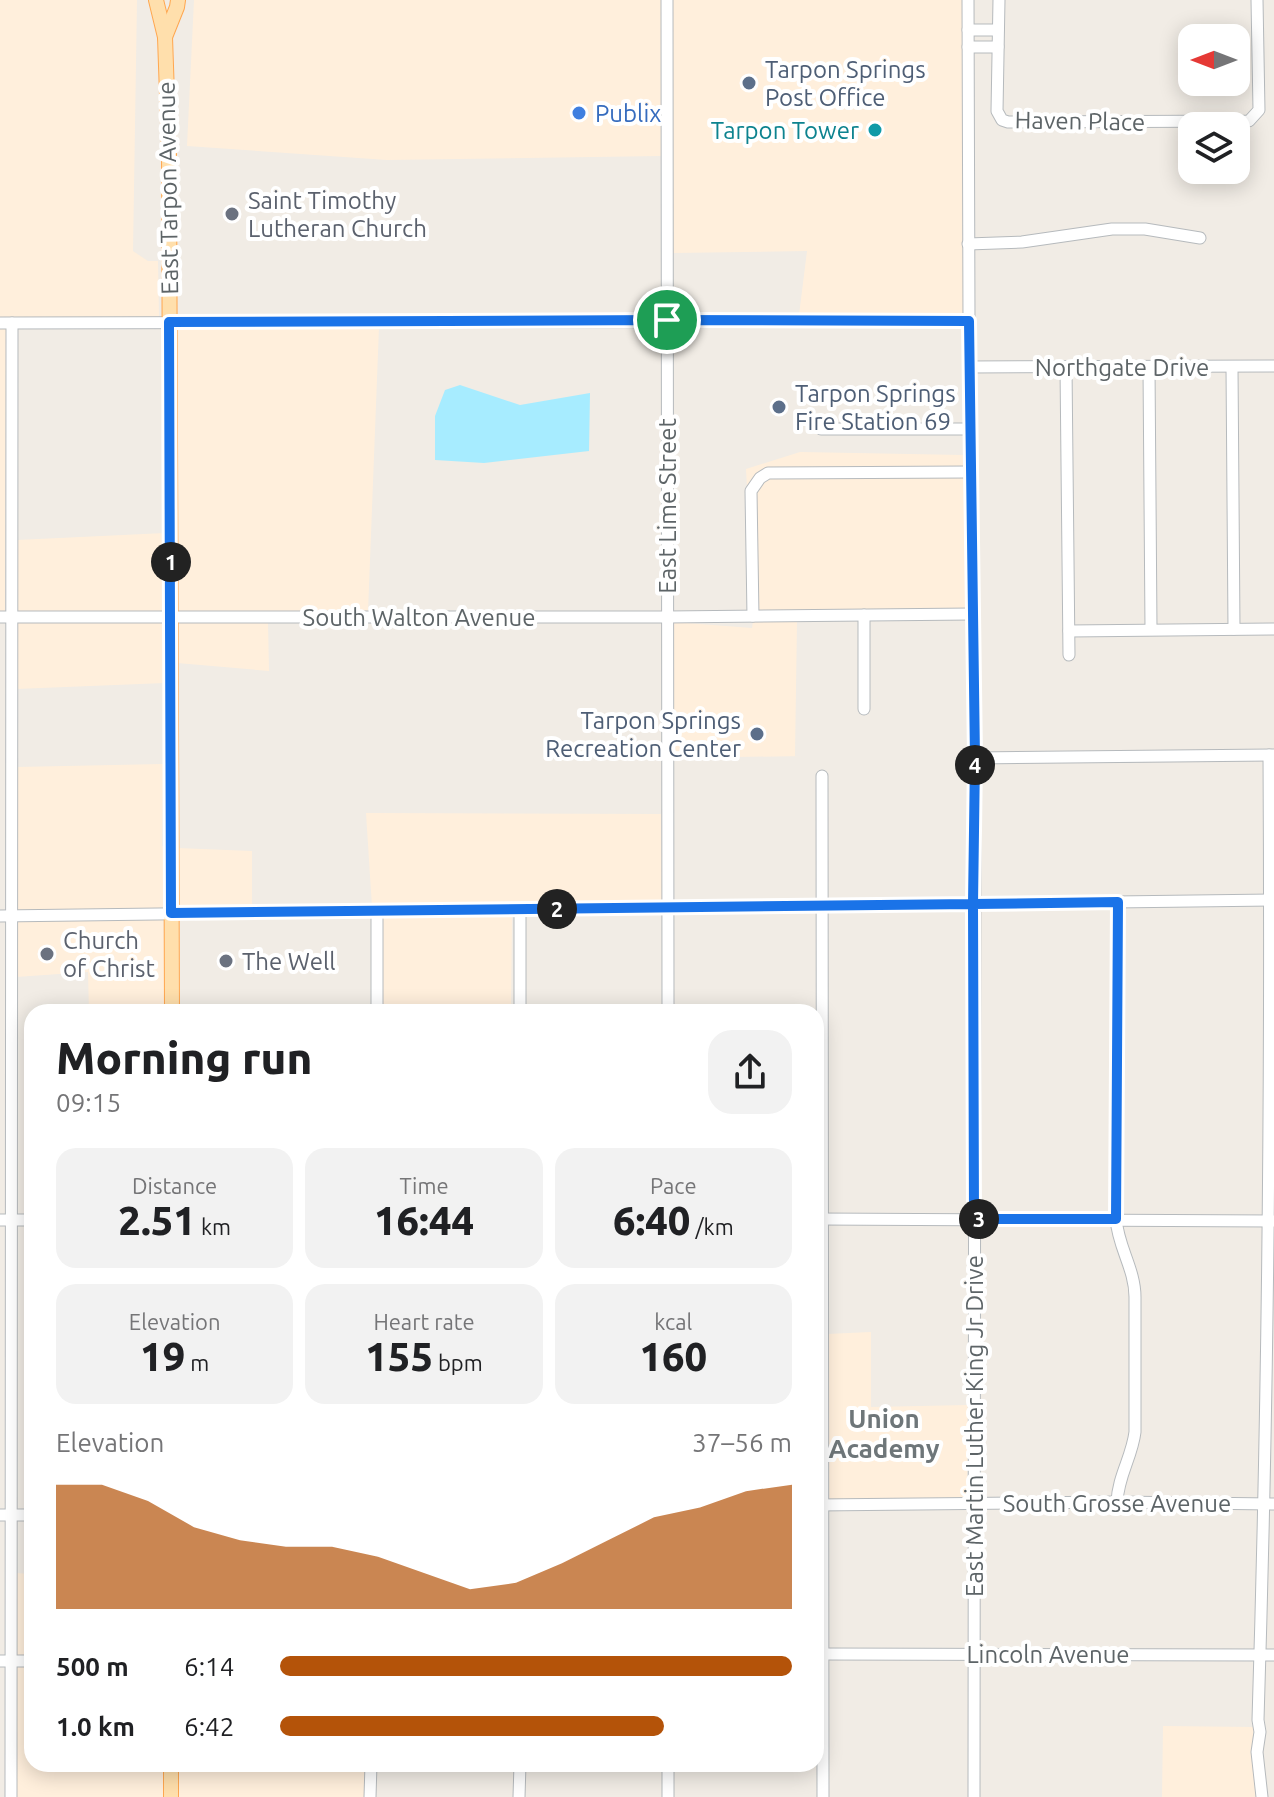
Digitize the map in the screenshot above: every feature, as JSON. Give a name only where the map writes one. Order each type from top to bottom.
[{"type":"main road","name":"East Tarpon Avenue","points":[[156,0],[165,37],[172,1004]]},
{"type":"main road","name":"East Tarpon Avenue","points":[[165,37],[178,0]]},
{"type":"main road","points":[[171,1772],[171,1797]]},
{"type":"street","name":"East Lime Street","points":[[667,0],[668,1004]]},
{"type":"street","name":"East Martin Luther King Jr Drive","points":[[968,0],[975,758],[974,1797]]},
{"type":"street","name":"Haven Place","points":[[999,0],[997,111],[1002,120],[1008,122],[1249,121],[1259,110],[1257,0]]},
{"type":"street","points":[[968,30],[998,30]]},
{"type":"street","points":[[968,47],[998,47]]},
{"type":"street","points":[[968,244],[1022,242],[1112,229],[1145,229],[1200,238]]},
{"type":"street","points":[[11,1797],[5,1661],[6,323],[969,321]]},
{"type":"street","name":"Northgate Drive","points":[[969,367],[1274,366]]},
{"type":"street","points":[[1066,367],[1069,655]]},
{"type":"street","points":[[1149,367],[1151,629]]},
{"type":"street","points":[[1232,367],[1234,629]]},
{"type":"street","points":[[821,429],[970,429]]},
{"type":"street","points":[[753,616],[751,491],[760,478],[768,473],[970,472]]},
{"type":"street","name":"South Walton Avenue","points":[[5,617],[972,614]]},
{"type":"street","points":[[864,615],[864,709]]},
{"type":"street","points":[[1069,631],[1274,629]]},
{"type":"street","points":[[975,758],[1271,755],[1269,1504],[1257,1752],[1262,1797]]},
{"type":"street","points":[[820,1004],[822,776]]},
{"type":"street","points":[[5,916],[1272,900]]},
{"type":"street","points":[[1117,1502],[1118,1483],[1135,1432],[1135,1289],[1133,1274],[1119,1240],[1116,1219],[1118,902]]},
{"type":"street","points":[[520,909],[520,1004]]},
{"type":"street","points":[[377,912],[377,1004]]},
{"type":"street","points":[[824,1219],[1270,1221]]},
{"type":"street","name":"South Grosse Avenue","points":[[824,1505],[1269,1504]]},
{"type":"street","name":"Lincoln Avenue","points":[[824,1649],[974,1654],[1274,1655]]},
{"type":"street","points":[[370,1795],[371,1772]]},
{"type":"street","points":[[519,1797],[520,1772]]},
{"type":"street","points":[[668,1772],[668,1797]]},
{"type":"street","points":[[822,1772],[823,1797]]},
{"type":"shaded area","points":[[0,0],[137,0],[133,251],[148,261],[158,261],[159,317],[0,318]]},
{"type":"shaded area","points":[[194,0],[661,0],[661,156],[387,160],[187,146]]},
{"type":"shaded area","points":[[673,0],[962,0],[963,316],[799,315],[807,251],[672,253]]},
{"type":"shaded area","points":[[183,327],[379,327],[368,612],[177,613],[175,332]]},
{"type":"shaded area","points":[[0,328],[6,328],[5,612],[0,612]]},
{"type":"shaded area","points":[[800,452],[964,455],[964,467],[764,469],[755,475],[747,488],[746,469]]},
{"type":"shaded area","points":[[964,477],[966,609],[758,611],[757,492],[769,478]]},
{"type":"shaded area","points":[[165,533],[165,612],[16,612],[17,540]]},
{"type":"shaded area","points":[[753,621],[797,621],[795,756],[805,756],[673,758],[673,622],[752,628]]},
{"type":"shaded area","points":[[16,622],[165,623],[165,683],[16,689]]},
{"type":"shaded area","points":[[268,622],[269,671],[177,663],[177,623]]},
{"type":"shaded area","points":[[163,764],[162,846],[166,847],[166,908],[16,911],[16,767]]},
{"type":"shaded area","points":[[366,813],[661,814],[662,902],[372,907]]},
{"type":"shaded area","points":[[177,848],[252,851],[252,908],[177,908]]},
{"type":"shaded area","points":[[512,915],[511,1004],[383,1004],[383,917]]},
{"type":"shaded area","points":[[163,918],[166,1004],[89,1004],[88,972],[16,977],[16,921]]},
{"type":"shaded area","points":[[871,1332],[871,1407],[968,1405],[967,1498],[828,1500],[827,1334]]},
{"type":"shaded area","points":[[16,1573],[24,1574],[24,1656],[16,1656]]},
{"type":"shaded area","points":[[16,1666],[24,1666],[24,1772],[165,1772],[165,1797],[17,1797]]},
{"type":"shaded area","points":[[1163,1726],[1254,1727],[1251,1753],[1256,1797],[1162,1797]]},
{"type":"shaded area","points":[[177,1772],[365,1772],[365,1797],[177,1797]]},
{"type":"water","points":[[460,385],[520,405],[590,393],[589,451],[484,463],[435,460],[435,416],[445,390]]},
{"type":"place","name":"Tarpon Springs Post Office","points":[[749,83]]},
{"type":"place","name":"Publix","points":[[579,113]]},
{"type":"place","name":"Tarpon Tower","points":[[875,130]]},
{"type":"place","name":"Saint Timothy Lutheran Church","points":[[232,214]]},
{"type":"place","name":"Tarpon Springs Fire Station 69","points":[[779,407]]},
{"type":"place","name":"Tarpon Springs Recreation Center","points":[[757,734]]},
{"type":"place","name":"Church of Christ","points":[[47,954]]},
{"type":"place","name":"The Well","points":[[226,961]]},
{"type":"district","name":"Union Academy","points":[[884,1433]]},
{"type":"route","points":[[667,320],[169,322],[171,913],[973,904],[974,1219],[1116,1219],[1118,902],[973,904],[975,758],[969,321],[667,320]]}]
